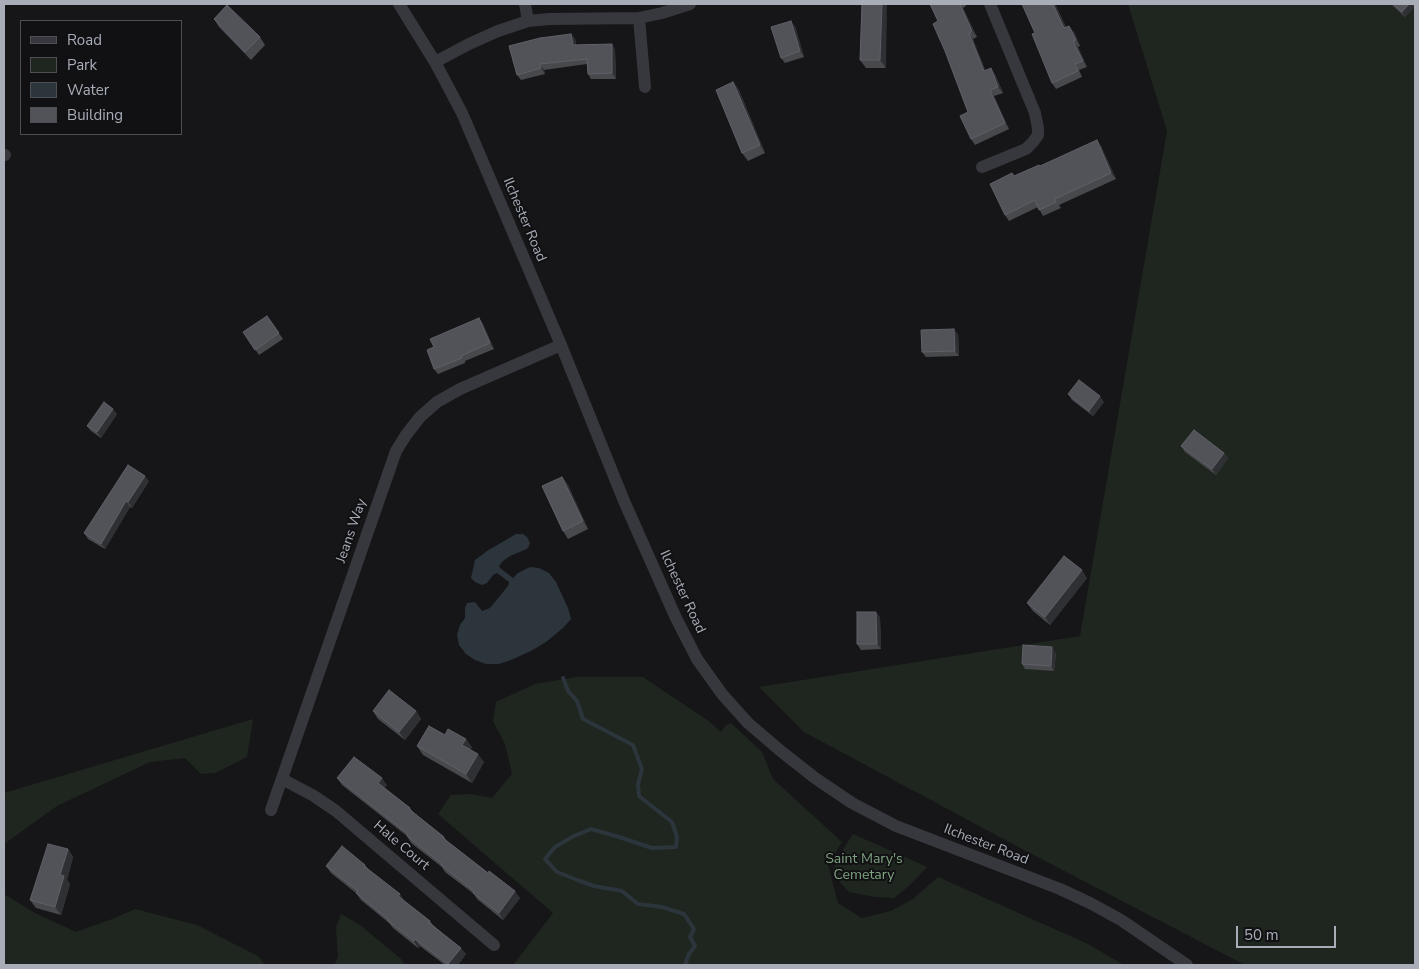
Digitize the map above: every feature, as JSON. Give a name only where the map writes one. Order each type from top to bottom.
[{"type":"street","name":"Ilchester Road","points":[[399,4],[436,62],[462,113],[561,345],[624,500],[676,618],[698,659],[722,694],[748,723],[789,758],[852,803],[896,826],[1060,889],[1090,903],[1121,920],[1187,965]]},
{"type":"street","points":[[525,4],[528,21]]},
{"type":"street","points":[[436,62],[498,31],[528,21],[639,18],[690,4]]},
{"type":"street","points":[[982,167],[1026,148],[1038,136],[1035,113],[990,4]]},
{"type":"street","points":[[639,18],[645,87]]},
{"type":"street","name":"Jeans Way","points":[[270,810],[394,459],[406,435],[437,402],[460,389],[561,345]]},
{"type":"street","name":"Hale Court","points":[[282,778],[336,810],[494,945]]},
{"type":"green space","points":[[1128,4],[1415,4],[1415,965],[1245,965],[1024,850],[804,732],[759,687],[1080,636],[1167,131]]},
{"type":"green space","points":[[577,677],[643,677],[710,722],[721,732],[726,725],[731,723],[762,752],[773,779],[842,842],[828,864],[838,903],[862,918],[891,911],[913,899],[938,877],[1088,944],[1124,965],[513,965],[553,913],[438,814],[451,795],[470,794],[492,798],[512,774],[505,744],[493,721],[496,702],[535,684]]},
{"type":"green space","points":[[253,719],[247,757],[215,773],[201,774],[185,758],[150,762],[57,806],[4,844],[4,793]]},
{"type":"green space","name":"Saint Mary's Cemetary","points":[[853,834],[927,867],[894,898],[875,897],[849,892],[837,879],[833,870]]},
{"type":"green space","points":[[4,894],[35,913],[76,932],[135,909],[197,925],[258,956],[265,965],[4,965]]},
{"type":"green space","points":[[341,914],[360,925],[401,959],[405,965],[334,965],[338,957],[336,928]]},
{"type":"water","points":[[516,534],[523,534],[527,537],[530,543],[529,546],[527,549],[503,561],[499,566],[500,568],[513,578],[530,567],[539,568],[549,573],[556,582],[571,619],[546,642],[531,651],[499,664],[486,664],[466,654],[459,645],[457,635],[460,625],[465,618],[467,603],[475,602],[482,611],[490,608],[508,586],[509,582],[497,573],[487,583],[482,585],[475,582],[471,578],[475,560]]},
{"type":"building","points":[[862,4],[882,4],[880,60],[860,60]]},
{"type":"building","points":[[930,4],[960,4],[972,31],[969,33],[984,71],[991,68],[998,87],[990,90],[1005,123],[971,139],[960,116],[968,112],[933,24],[938,21]]},
{"type":"building","points":[[1022,4],[1053,4],[1064,28],[1069,26],[1076,40],[1073,41],[1083,61],[1075,64],[1078,71],[1052,83],[1032,34],[1035,33]]},
{"type":"building","points":[[1393,4],[1409,4],[1402,12]]},
{"type":"building","points":[[227,5],[260,37],[245,52],[214,19]]},
{"type":"building","points":[[791,21],[800,51],[781,58],[771,27]]},
{"type":"building","points":[[571,34],[573,45],[612,44],[612,73],[588,74],[587,59],[540,64],[541,68],[517,75],[509,46],[540,38]]},
{"type":"building","points":[[733,82],[760,145],[742,153],[716,90]]},
{"type":"building","points":[[1097,140],[1111,173],[1055,199],[1056,202],[1039,210],[1035,200],[1005,215],[990,184],[1012,173],[1014,176],[1040,166]]},
{"type":"building","points":[[267,316],[279,333],[255,350],[243,332]]},
{"type":"building","points":[[479,318],[490,343],[461,356],[462,358],[434,369],[427,350],[434,347],[430,339]]},
{"type":"building","points":[[954,329],[955,351],[922,352],[921,330]]},
{"type":"building","points":[[1079,380],[1100,396],[1089,411],[1068,394]]},
{"type":"building","points":[[104,402],[113,409],[97,432],[87,426]]},
{"type":"building","points":[[1194,430],[1224,453],[1212,469],[1181,446]]},
{"type":"building","points":[[128,465],[145,476],[128,502],[126,501],[101,544],[84,533]]},
{"type":"building","points":[[562,477],[583,521],[563,531],[542,486]]},
{"type":"building","points":[[1064,556],[1082,570],[1045,617],[1027,603]]},
{"type":"building","points":[[857,612],[876,612],[877,644],[857,644]]},
{"type":"building","points":[[1023,645],[1052,647],[1051,666],[1022,664]]},
{"type":"building","points":[[389,690],[416,711],[399,732],[373,711]]},
{"type":"building","points":[[429,726],[445,735],[448,729],[466,739],[462,745],[478,754],[466,774],[417,746]]},
{"type":"building","points":[[354,757],[382,778],[378,783],[410,808],[443,838],[488,873],[489,871],[515,891],[499,913],[407,836],[408,834],[337,778]]},
{"type":"building","points":[[48,844],[68,849],[60,875],[64,876],[55,907],[30,900]]},
{"type":"building","points":[[342,846],[400,894],[398,896],[430,921],[428,922],[461,948],[448,964],[388,921],[356,893],[358,891],[326,866]]},
{"type":"waterway","points":[[563,678],[568,691],[577,701],[583,719],[633,745],[642,769],[638,784],[639,796],[672,822],[677,837],[676,847],[652,848],[591,829],[555,847],[545,859],[557,872],[594,886],[622,891],[638,904],[662,907],[684,914],[694,929],[690,937],[695,946],[689,954],[685,965]]}]
